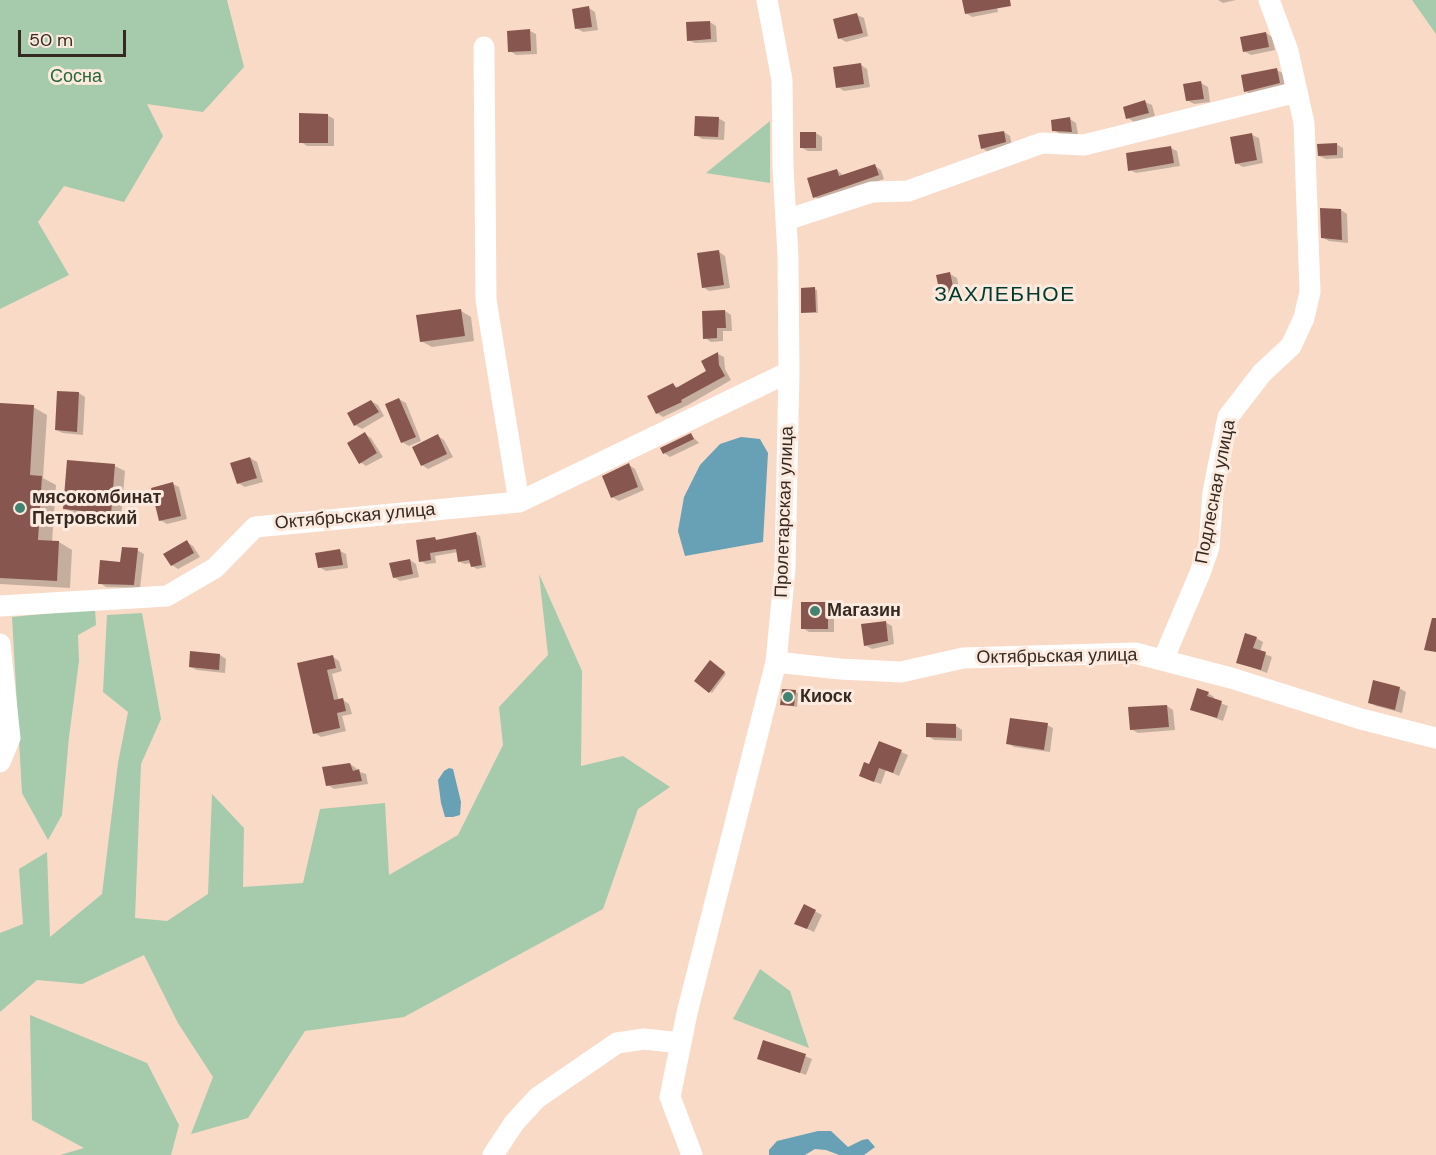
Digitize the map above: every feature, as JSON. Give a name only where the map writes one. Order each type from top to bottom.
[{"type":"street","name":"Пролетарская улица","points":[[692,1155],[670,1097],[687,1013],[776,662],[785,569],[789,372],[782,80],[767,0]]},
{"type":"street","name":"Подлесная улица","points":[[1163,660],[1209,547],[1213,492],[1228,417],[1262,373],[1291,346],[1304,318],[1310,291],[1304,123],[1288,51],[1269,0]]},
{"type":"street","points":[[484,47],[486,300],[519,502]]},
{"type":"street","points":[[786,220],[872,192],[908,191],[1042,143],[1084,145],[1297,92]]},
{"type":"street","name":"Октябрьская улица","points":[[0,606],[167,596],[215,568],[255,527],[519,502],[789,372]]},
{"type":"street","points":[[0,644],[10,738],[0,762]]},
{"type":"street","name":"Октябрьская улица","points":[[776,662],[840,669],[901,672],[963,658],[1135,653],[1242,681],[1362,719],[1436,738]]},
{"type":"street","points":[[493,1155],[514,1123],[537,1098],[617,1043],[644,1039],[681,1042]]},
{"type":"green space","name":"Сосна","points":[[0,0],[227,0],[244,67],[203,112],[147,104],[163,136],[124,202],[64,186],[38,222],[69,275],[0,309]]},
{"type":"green space","points":[[1412,0],[1436,0],[1436,34]]},
{"type":"green space","points":[[770,121],[770,183],[706,173]]},
{"type":"green space","points":[[539,574],[582,671],[581,766],[623,756],[670,787],[638,809],[603,909],[404,1017],[305,1031],[248,1118],[191,1134],[213,1077],[178,1023],[144,955],[82,984],[37,980],[0,1012],[0,933],[23,924],[19,869],[47,852],[50,937],[102,894],[118,763],[128,712],[103,692],[107,615],[142,613],[161,719],[141,764],[135,918],[167,921],[208,894],[212,794],[244,828],[243,887],[303,883],[320,809],[385,803],[389,875],[458,835],[503,745],[499,707],[548,655]]},
{"type":"green space","points":[[95,609],[96,625],[78,635],[79,661],[62,815],[48,840],[22,793],[12,617]]},
{"type":"green space","points":[[760,969],[790,991],[809,1048],[733,1019]]},
{"type":"green space","points":[[30,1015],[147,1063],[179,1125],[171,1155],[60,1155],[84,1148],[32,1120]]},
{"type":"water","points":[[741,437],[760,439],[768,453],[763,542],[685,556],[678,531],[684,497],[700,465],[720,444]]},
{"type":"water","points":[[449,768],[453,769],[461,802],[460,815],[445,817],[438,780]]},
{"type":"water","points":[[818,1131],[831,1131],[848,1147],[868,1139],[875,1147],[864,1155],[839,1155],[815,1149],[805,1155],[769,1155],[769,1150],[777,1141]]},
{"type":"building","points":[[962,0],[1010,0],[1011,6],[965,14]]},
{"type":"building","points":[[589,6],[592,27],[575,29],[572,9]]},
{"type":"building","points":[[857,13],[863,33],[838,39],[833,19]]},
{"type":"building","points":[[710,21],[711,39],[687,41],[686,22]]},
{"type":"building","points":[[530,29],[531,51],[508,52],[507,31]]},
{"type":"building","points":[[1266,32],[1269,47],[1243,52],[1240,37]]},
{"type":"building","points":[[861,63],[864,84],[836,88],[833,67]]},
{"type":"building","points":[[1277,68],[1280,83],[1244,92],[1241,75]]},
{"type":"building","points":[[1201,81],[1204,99],[1186,101],[1183,84]]},
{"type":"building","points":[[1145,100],[1149,113],[1126,119],[1123,107]]},
{"type":"building","points":[[299,113],[328,114],[328,143],[299,143]]},
{"type":"building","points":[[695,116],[719,117],[718,137],[694,136]]},
{"type":"building","points":[[1070,117],[1072,132],[1052,131],[1051,120]]},
{"type":"building","points":[[1004,131],[1006,142],[981,149],[978,135]]},
{"type":"building","points":[[800,132],[816,132],[816,148],[800,148]]},
{"type":"building","points":[[1252,133],[1257,160],[1235,164],[1230,137]]},
{"type":"building","points":[[1337,143],[1337,155],[1318,156],[1317,144]]},
{"type":"building","points":[[1171,146],[1174,163],[1128,171],[1126,153]]},
{"type":"building","points":[[875,164],[879,175],[813,198],[807,178],[837,169],[839,176]]},
{"type":"building","points":[[1320,208],[1341,209],[1342,240],[1321,238]]},
{"type":"building","points":[[719,250],[724,285],[702,288],[697,253]]},
{"type":"building","points":[[950,272],[954,291],[940,294],[936,275]]},
{"type":"building","points":[[815,287],[816,312],[801,313],[801,288]]},
{"type":"building","points":[[461,309],[465,336],[420,342],[416,315]]},
{"type":"building","points":[[725,310],[726,328],[717,328],[717,338],[703,339],[702,311]]},
{"type":"building","points":[[718,352],[719,365],[725,376],[681,400],[682,402],[656,414],[647,396],[673,383],[676,388],[706,371],[701,361]]},
{"type":"building","points":[[57,391],[79,392],[77,432],[55,430]]},
{"type":"building","points":[[399,398],[416,437],[401,443],[385,404]]},
{"type":"building","points":[[371,400],[379,412],[354,426],[347,413]]},
{"type":"building","name":"мясокомбинат Петровский","points":[[0,403],[34,405],[30,475],[42,476],[38,540],[59,541],[57,581],[0,578]]},
{"type":"building","points":[[365,432],[377,453],[359,464],[347,443]]},
{"type":"building","points":[[691,433],[694,439],[663,454],[660,448]]},
{"type":"building","points":[[438,434],[447,454],[421,466],[412,447]]},
{"type":"building","points":[[250,457],[257,478],[237,484],[230,463]]},
{"type":"building","points":[[67,460],[115,464],[111,514],[63,509]]},
{"type":"building","points":[[629,463],[638,487],[611,498],[602,476]]},
{"type":"building","points":[[173,482],[181,516],[159,521],[151,488]]},
{"type":"building","points":[[476,532],[482,565],[471,567],[469,560],[458,562],[456,549],[430,553],[431,560],[419,562],[416,540],[435,537],[436,540]]},
{"type":"building","points":[[187,540],[194,553],[171,566],[163,554]]},
{"type":"building","points":[[122,547],[138,548],[134,585],[98,584],[100,560],[120,562]]},
{"type":"building","points":[[340,549],[343,565],[318,568],[315,553]]},
{"type":"building","points":[[410,559],[413,574],[393,578],[389,563]]},
{"type":"building","name":"Магазин","points":[[801,602],[828,602],[828,629],[801,629]]},
{"type":"building","points":[[1432,618],[1436,618],[1436,652],[1424,650]]},
{"type":"building","points":[[886,621],[888,641],[864,646],[861,624]]},
{"type":"building","points":[[1245,633],[1257,637],[1253,648],[1266,652],[1261,670],[1236,663]]},
{"type":"building","points":[[190,651],[220,654],[219,670],[189,667]]},
{"type":"building","points":[[333,655],[336,668],[327,670],[334,700],[343,698],[346,711],[337,713],[340,728],[313,734],[297,663]]},
{"type":"building","points":[[710,660],[725,672],[709,693],[694,681]]},
{"type":"building","points":[[1373,680],[1400,687],[1395,710],[1368,703]]},
{"type":"building","points":[[1197,688],[1209,692],[1207,696],[1222,701],[1217,718],[1190,710]]},
{"type":"building","points":[[782,689],[796,690],[794,706],[780,705]]},
{"type":"building","points":[[1167,705],[1169,727],[1130,730],[1128,707]]},
{"type":"building","points":[[1010,718],[1048,723],[1044,750],[1006,744]]},
{"type":"building","points":[[926,723],[956,724],[956,738],[926,737]]},
{"type":"building","points":[[879,741],[902,750],[893,773],[879,768],[874,782],[859,776],[864,762],[869,764]]},
{"type":"building","points":[[350,763],[353,771],[359,769],[362,781],[326,786],[322,767]]},
{"type":"building","points":[[804,904],[816,910],[807,929],[794,924]]},
{"type":"building","points":[[763,1040],[806,1054],[800,1073],[757,1059]]},
{"type":"place","name":"мясокомбинат Петровский","points":[[20,508]]},
{"type":"place","name":"Магазин","points":[[815,611]]},
{"type":"place","name":"Киоск","points":[[788,697]]},
{"type":"district","name":"ЗАХЛЕБНОЕ","points":[[1005,295]]}]
